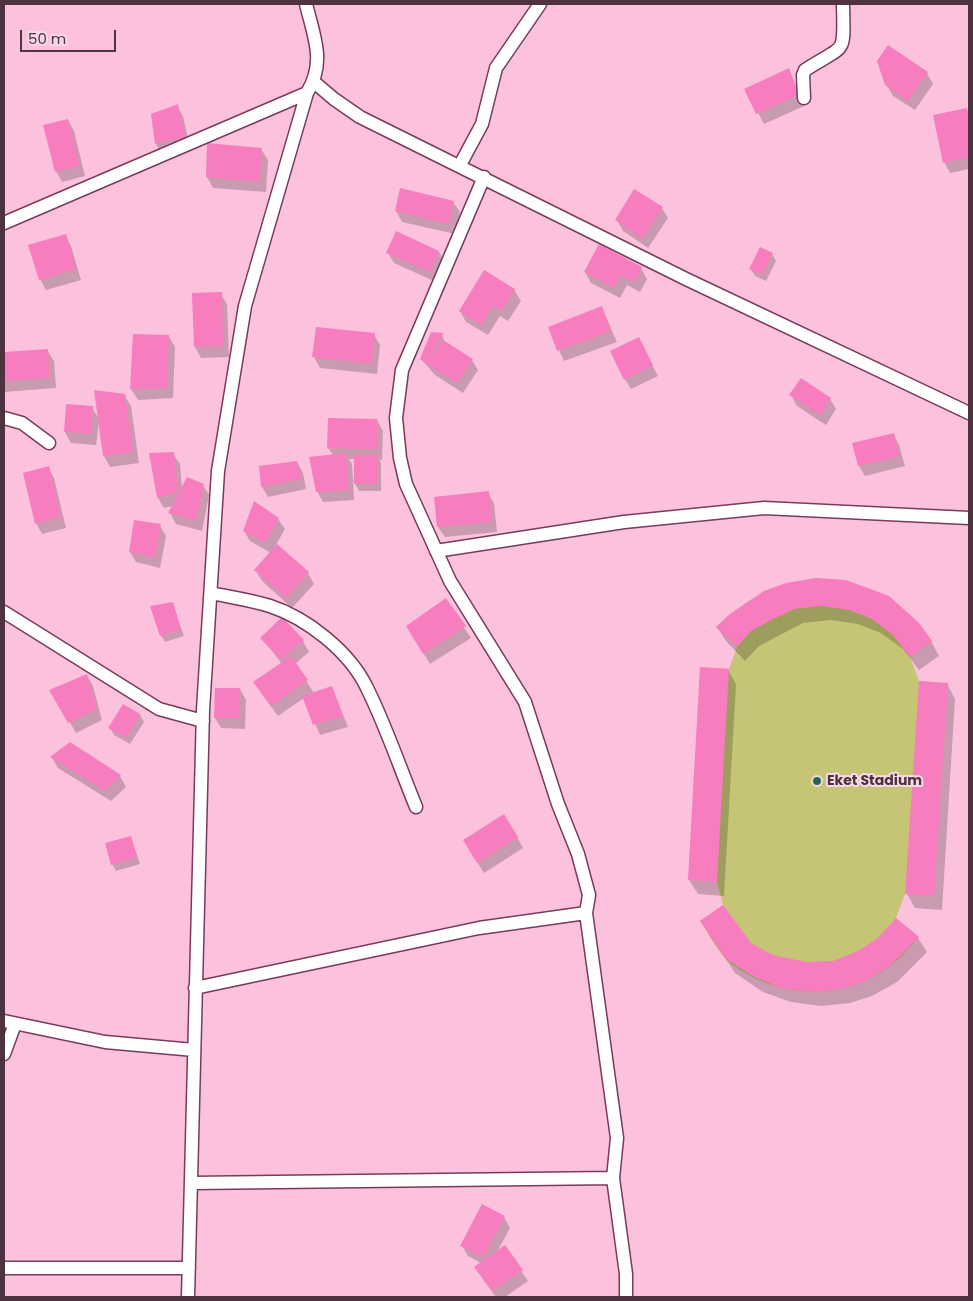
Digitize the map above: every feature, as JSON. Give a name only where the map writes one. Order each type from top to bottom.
[{"type":"street","points":[[188,1297],[203,721],[218,471],[246,306],[319,66],[306,4]]},
{"type":"street","points":[[460,165],[482,124],[496,68],[540,4]]},
{"type":"street","points":[[804,98],[803,75],[806,70],[836,53],[844,41],[843,4]]},
{"type":"street","points":[[4,223],[311,88],[334,99],[360,116],[686,279],[969,413]]},
{"type":"street","points":[[484,177],[402,370],[396,418],[400,458],[406,484],[450,581],[525,702],[558,804],[578,854],[589,895],[586,913],[617,1138],[613,1178],[626,1274],[626,1297]]},
{"type":"street","points":[[4,418],[22,423],[49,443]]},
{"type":"street","points":[[436,552],[624,522],[764,508],[969,518]]},
{"type":"street","points":[[211,593],[270,606],[304,622],[323,635],[344,657],[366,686],[416,807]]},
{"type":"street","points":[[4,612],[159,708],[203,721]]},
{"type":"street","points":[[196,988],[478,928],[586,913]]},
{"type":"street","points":[[4,1054],[9,1022],[105,1042],[194,1050]]},
{"type":"street","points":[[192,1183],[613,1178]]},
{"type":"street","points":[[4,1268],[189,1268]]},
{"type":"shaded area","name":"Eket Stadium","points":[[816,578],[835,580],[868,588],[882,594],[908,613],[932,641],[910,657],[919,681],[948,683],[905,894],[896,918],[919,937],[893,964],[870,978],[850,986],[806,991],[763,982],[744,972],[722,955],[700,921],[723,905],[717,882],[700,667],[729,669],[737,647],[716,627],[739,608],[750,600],[774,589],[787,584]]},
{"type":"building","points":[[888,45],[928,72],[908,101],[885,85],[877,61]]},
{"type":"building","points":[[789,68],[799,95],[756,114],[744,89]]},
{"type":"building","points":[[178,104],[185,137],[155,144],[151,114]]},
{"type":"building","points":[[967,108],[969,118],[969,157],[943,163],[933,115]]},
{"type":"building","points":[[68,119],[80,166],[55,172],[43,125]]},
{"type":"building","points":[[207,143],[262,148],[260,182],[206,177]]},
{"type":"building","points":[[400,188],[454,201],[449,224],[395,211]]},
{"type":"building","points":[[634,189],[663,207],[642,239],[615,220]]},
{"type":"building","points":[[396,231],[439,251],[430,272],[386,253]]},
{"type":"building","points":[[66,234],[76,269],[39,280],[28,245]]},
{"type":"building","points":[[599,244],[642,267],[634,283],[621,275],[614,288],[584,272]]},
{"type":"building","points":[[760,247],[773,253],[762,275],[749,269]]},
{"type":"building","points":[[484,270],[515,289],[501,311],[493,306],[481,325],[459,311]]},
{"type":"building","points":[[222,292],[223,346],[194,347],[192,293]]},
{"type":"building","points":[[602,306],[611,331],[557,351],[548,327]]},
{"type":"building","points":[[316,327],[375,333],[372,364],[312,357]]},
{"type":"building","points":[[431,332],[443,333],[427,364],[420,359]]},
{"type":"building","points":[[133,334],[169,335],[167,388],[130,389]]},
{"type":"building","points":[[639,337],[653,365],[624,380],[610,351]]},
{"type":"building","points":[[443,340],[473,359],[457,383],[427,364]]},
{"type":"building","points":[[48,349],[50,378],[4,381],[4,352]]},
{"type":"building","points":[[801,378],[831,398],[820,415],[789,395]]},
{"type":"building","points":[[94,390],[125,394],[133,452],[103,456]]},
{"type":"building","points":[[66,404],[93,406],[91,434],[64,432]]},
{"type":"building","points":[[328,418],[377,419],[377,449],[327,448]]},
{"type":"building","points":[[894,433],[900,456],[858,466],[852,443]]},
{"type":"building","points":[[174,452],[178,492],[157,498],[149,453]]},
{"type":"building","points":[[346,453],[349,490],[316,492],[309,457]]},
{"type":"building","points":[[354,455],[378,455],[378,484],[354,484]]},
{"type":"building","points":[[297,461],[301,479],[261,487],[259,466]]},
{"type":"building","points":[[49,466],[61,517],[35,524],[23,473]]},
{"type":"building","points":[[187,477],[204,484],[196,521],[168,513]]},
{"type":"building","points":[[489,491],[492,522],[437,527],[434,497]]},
{"type":"building","points":[[254,501],[279,518],[265,543],[243,531]]},
{"type":"building","points":[[134,520],[161,524],[155,558],[129,552]]},
{"type":"building","points":[[277,544],[309,572],[286,598],[254,570]]},
{"type":"building","points":[[816,578],[846,580],[889,596],[918,622],[932,641],[910,657],[893,635],[872,619],[849,610],[822,606],[794,609],[771,620],[751,631],[737,647],[716,627],[730,614],[764,591],[786,583]]},
{"type":"building","points":[[446,598],[466,626],[423,654],[406,626]]},
{"type":"building","points":[[173,602],[181,629],[160,636],[150,606]]},
{"type":"building","points":[[282,617],[304,640],[281,660],[260,638]]},
{"type":"building","points":[[291,656],[308,680],[271,706],[253,682]]},
{"type":"building","points":[[700,667],[729,669],[717,882],[688,880]]},
{"type":"building","points":[[87,674],[97,709],[68,723],[49,690]]},
{"type":"building","points":[[919,681],[948,683],[934,896],[905,894]]},
{"type":"building","points":[[332,686],[343,716],[313,725],[302,696]]},
{"type":"building","points":[[215,688],[240,688],[240,718],[214,718]]},
{"type":"building","points":[[123,704],[140,714],[126,738],[108,728]]},
{"type":"building","points":[[70,742],[121,775],[105,791],[50,757]]},
{"type":"building","points":[[504,814],[518,837],[477,863],[463,840]]},
{"type":"building","points":[[131,836],[137,857],[111,865],[105,843]]},
{"type":"building","points":[[723,905],[751,943],[773,955],[806,962],[833,961],[858,951],[878,938],[896,918],[919,937],[889,967],[864,982],[841,989],[812,992],[781,988],[754,977],[725,958],[700,921]]},
{"type":"building","points":[[482,1204],[505,1216],[483,1257],[460,1246]]},
{"type":"building","points":[[505,1245],[523,1270],[492,1291],[474,1267]]},
{"type":"place","name":"Eket Stadium","points":[[817,781]]}]
